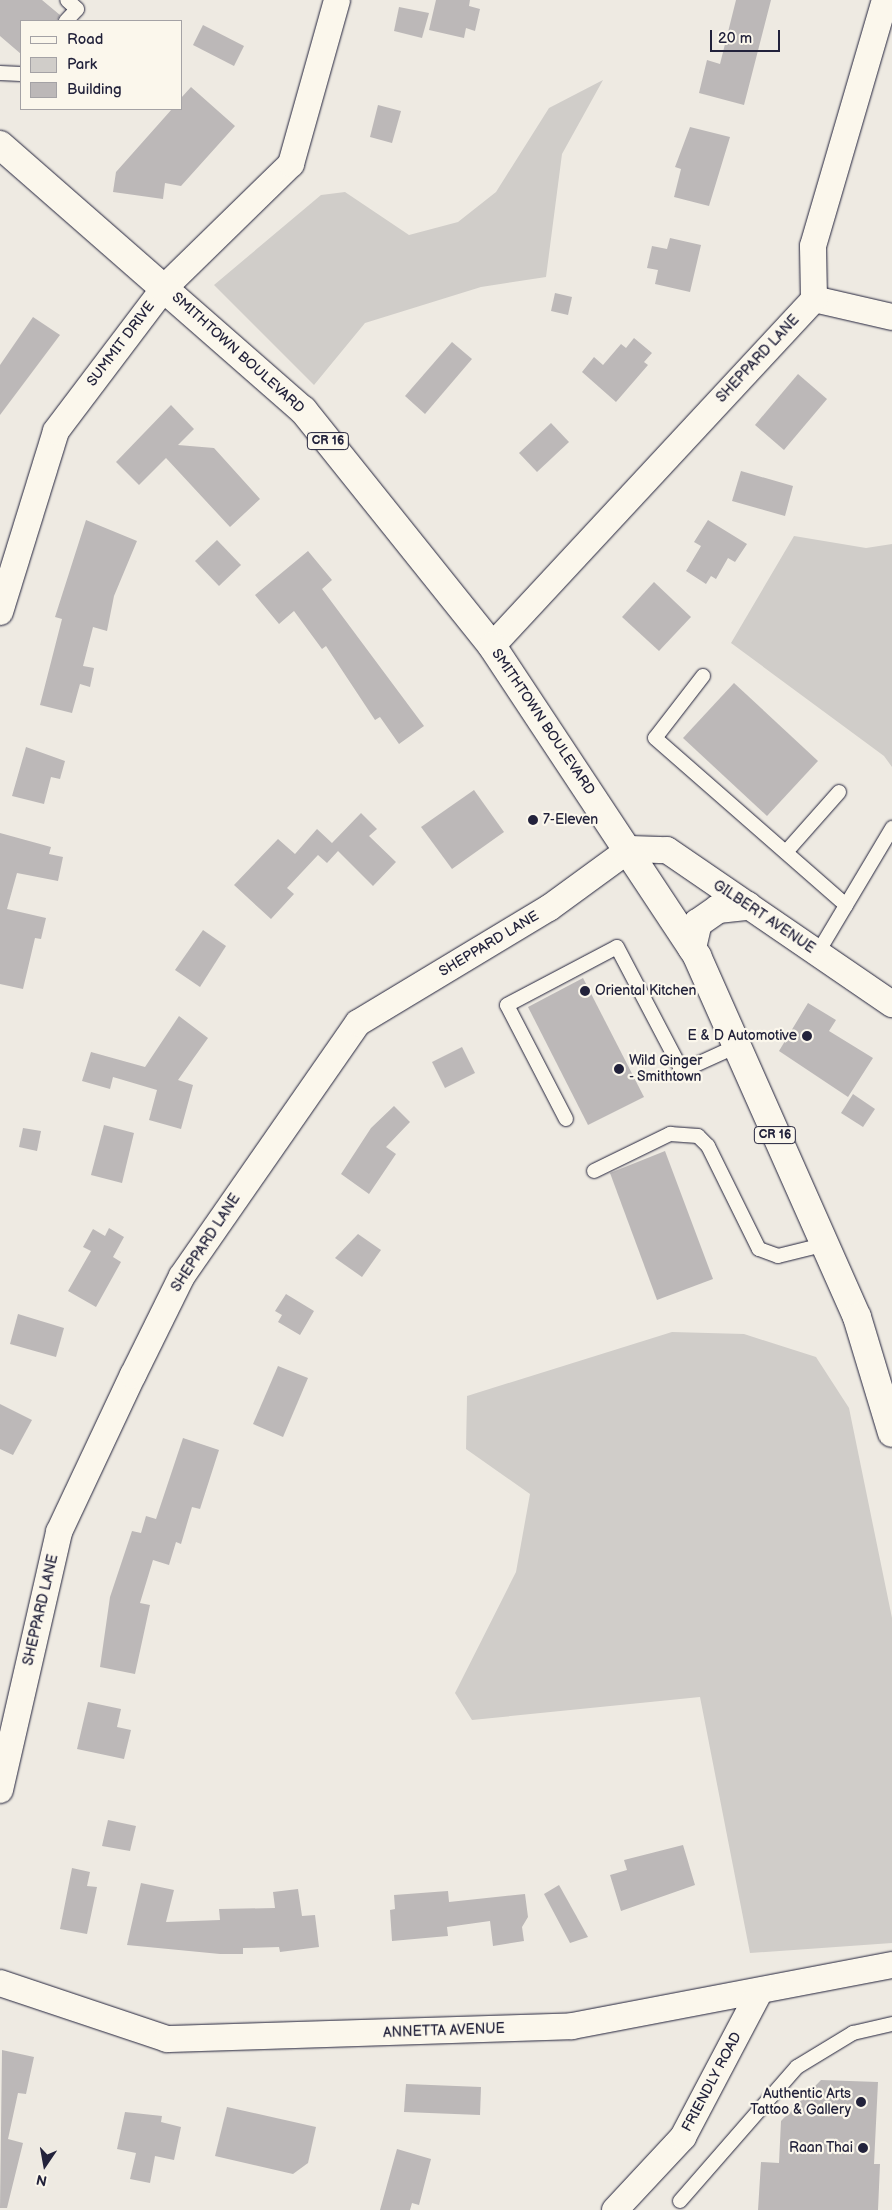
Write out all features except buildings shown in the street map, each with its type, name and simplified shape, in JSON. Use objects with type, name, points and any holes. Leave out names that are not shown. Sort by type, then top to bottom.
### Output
[{"type":"main road","name":"SMITHTOWN BOULEVARD","points":[[0,145],[165,287],[303,410],[492,646],[630,849],[692,948],[739,1046],[858,1317],[892,1433]]},
{"type":"main road","points":[[692,948],[698,923],[718,909],[748,906]]},
{"type":"street","name":"SUMMIT DRIVE","points":[[0,612],[56,431],[165,287],[291,164],[337,0]]},
{"type":"street","points":[[885,0],[813,246],[814,299],[892,317]]},
{"type":"street","name":"SHEPPARD LANE","points":[[492,646],[814,299]]},
{"type":"street","name":"SHEPPARD LANE","points":[[0,1790],[59,1532],[182,1276],[358,1024],[549,908],[630,849]]},
{"type":"street","name":"GILBERT AVENUE","points":[[630,849],[667,850],[892,1004]]},
{"type":"street","name":"ANNETTA AVENUE","points":[[0,1983],[167,2038],[572,2026],[892,1966]]},
{"type":"street","name":"FRIENDLY ROAD","points":[[615,2210],[683,2136],[760,1991]]},
{"type":"lane","points":[[67,0],[77,8],[67,20]]},
{"type":"lane","points":[[0,73],[20,74]]},
{"type":"lane","points":[[703,676],[655,738],[846,905]]},
{"type":"lane","points":[[786,852],[838,792]]},
{"type":"lane","points":[[817,954],[892,828]]},
{"type":"lane","points":[[566,1119],[507,1005],[616,947],[682,1072],[739,1046]]},
{"type":"lane","points":[[594,1171],[670,1134],[698,1136],[708,1146],[759,1249],[778,1256],[827,1244]]},
{"type":"lane","points":[[680,2201],[797,2067],[853,2033],[892,2024]]},
{"type":"green space","points":[[603,80],[562,154],[546,277],[481,287],[365,323],[314,385],[214,285],[321,195],[345,192],[409,235],[458,222],[496,192],[549,108]]},
{"type":"green space","points":[[794,536],[866,548],[892,544],[892,767],[884,756],[731,643]]},
{"type":"green space","points":[[672,1332],[744,1334],[816,1357],[849,1408],[892,1618],[892,1943],[750,1953],[700,1697],[472,1720],[455,1693],[516,1572],[530,1494],[466,1449],[467,1396]]},
{"type":"place","name":"7-Eleven","points":[[533,820]]},
{"type":"place","name":"Oriental Kitchen","points":[[585,991]]},
{"type":"place","name":"E & D Automotive","points":[[807,1036]]},
{"type":"place","name":"Wild Ginger - Smithtown","points":[[619,1069]]},
{"type":"place","name":"Authentic Arts Tattoo & Gallery","points":[[861,2102]]},
{"type":"place","name":"Raan Thai","points":[[863,2148]]}]
